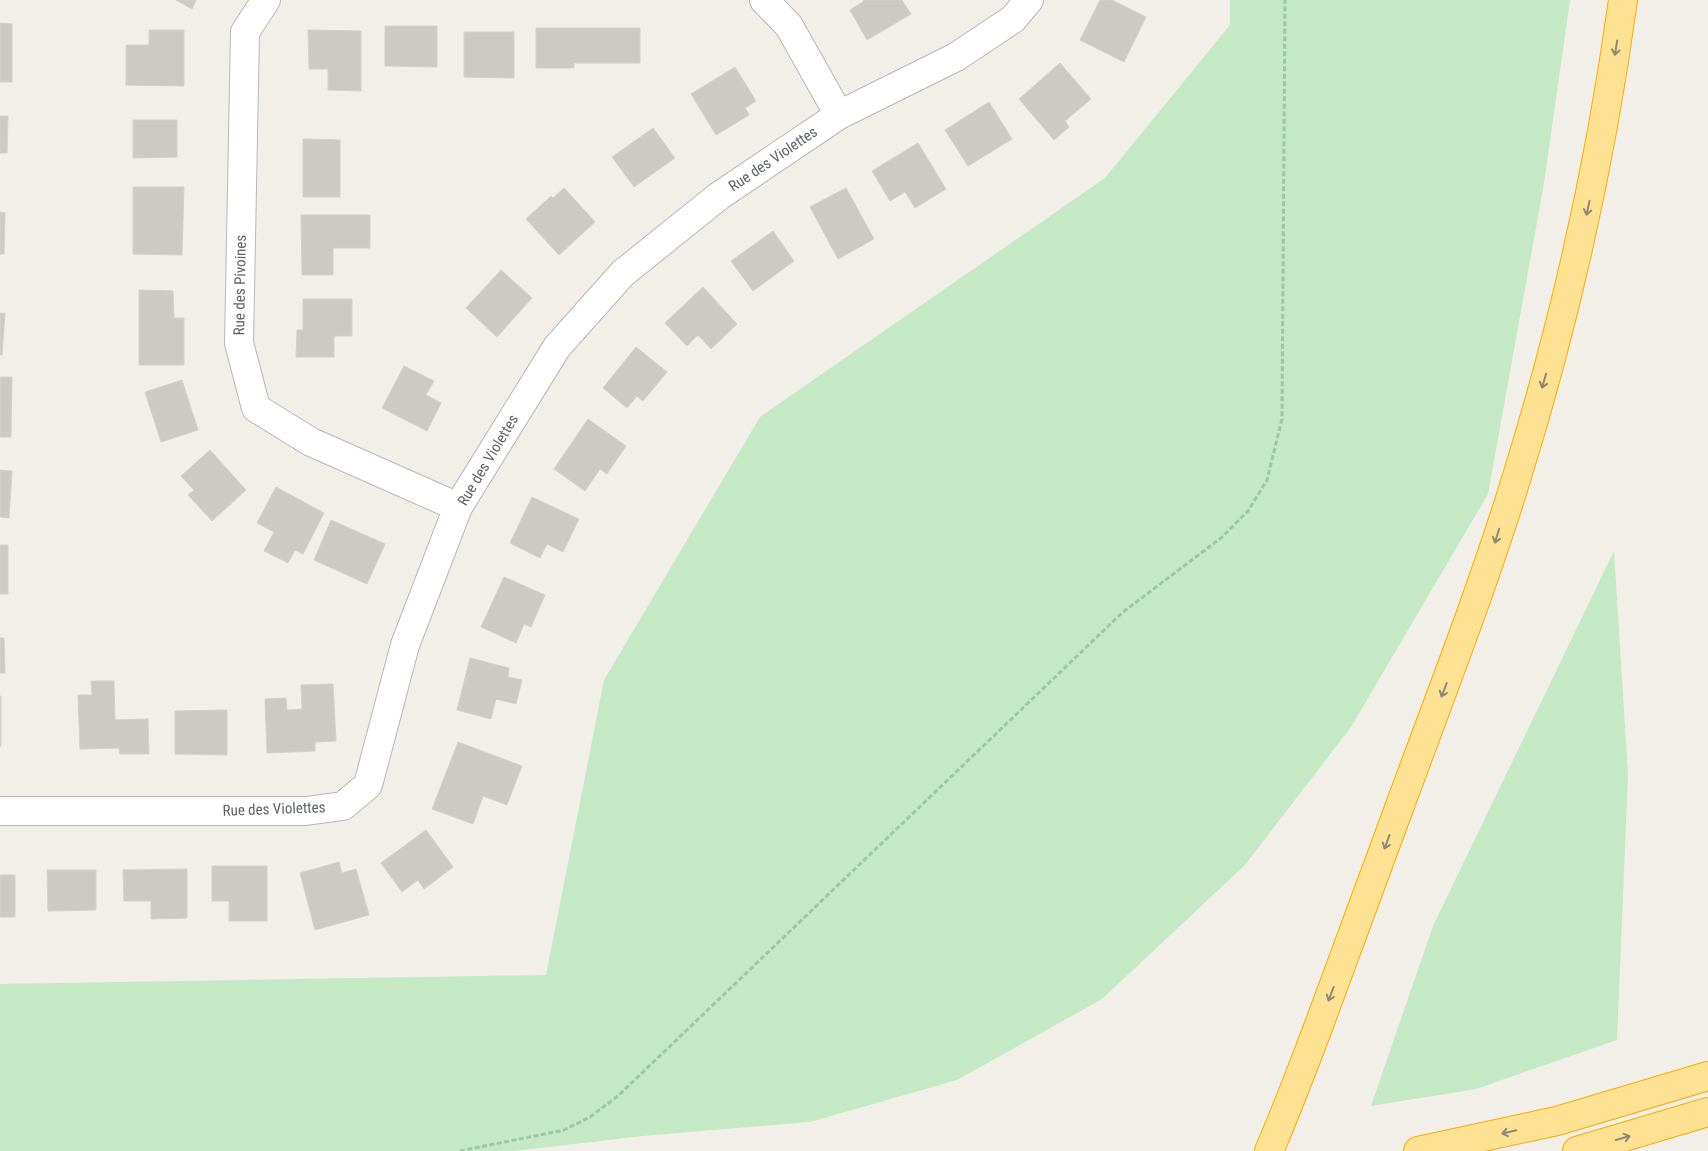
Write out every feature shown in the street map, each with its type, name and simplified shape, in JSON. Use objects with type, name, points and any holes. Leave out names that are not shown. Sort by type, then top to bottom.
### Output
[{"type":"highway","points":[[1269,1151],[1282,1122],[1348,948],[1456,656],[1482,584],[1518,473],[1555,342],[1585,221],[1598,160],[1623,0]]},
{"type":"highway","points":[[1418,1151],[1556,1121],[1708,1076]]},
{"type":"highway","points":[[1576,1151],[1708,1112]]},
{"type":"street","name":"Rue des Pivoines","points":[[266,0],[245,32],[238,344],[256,408],[311,442],[458,507]]},
{"type":"street","points":[[764,0],[789,26],[839,115]]},
{"type":"street","name":"Rue des Violettes","points":[[0,810],[306,811],[343,806],[368,785],[405,645],[458,507],[558,347],[623,273],[719,196],[839,115],[956,57],[1013,19],[1029,0]]},
{"type":"path","points":[[460,1151],[564,1130],[590,1117],[619,1095],[1123,612],[1221,538],[1248,511],[1267,480],[1282,419],[1285,0]]},
{"type":"green space","points":[[1230,0],[1570,0],[1544,183],[1488,494],[1351,727],[1245,865],[1102,999],[957,1080],[810,1122],[643,1136],[514,1151],[0,1151],[0,984],[546,975],[604,680],[760,417],[1105,178],[1230,25]]},
{"type":"green space","points":[[1614,551],[1628,775],[1617,1040],[1476,1089],[1371,1106],[1433,926]]},
{"type":"building","points":[[176,0],[196,0],[192,9]]},
{"type":"building","points":[[863,0],[902,0],[911,14],[867,40],[850,10]]},
{"type":"building","points":[[1100,0],[1112,0],[1146,17],[1124,62],[1080,40]]},
{"type":"building","points":[[0,23],[12,24],[12,82],[0,82]]},
{"type":"building","points":[[385,26],[437,26],[437,67],[385,66]]},
{"type":"building","points":[[536,28],[640,28],[640,63],[574,63],[574,68],[536,68]]},
{"type":"building","points":[[149,30],[184,30],[184,86],[126,85],[126,45],[149,45]]},
{"type":"building","points":[[308,30],[361,31],[361,91],[328,90],[328,69],[309,69]]},
{"type":"building","points":[[464,32],[514,32],[514,78],[464,77]]},
{"type":"building","points":[[1060,63],[1091,99],[1065,121],[1069,127],[1054,140],[1019,99]]},
{"type":"building","points":[[735,67],[756,101],[745,108],[749,115],[716,135],[691,94]]},
{"type":"building","points":[[989,102],[1012,139],[968,166],[945,130]]},
{"type":"building","points":[[0,116],[8,116],[7,153],[0,153]]},
{"type":"building","points":[[133,120],[177,120],[177,157],[133,158]]},
{"type":"building","points":[[653,128],[675,158],[634,187],[612,157]]},
{"type":"building","points":[[303,139],[340,140],[340,197],[303,197]]},
{"type":"building","points":[[918,143],[946,189],[915,208],[905,192],[890,201],[872,171]]},
{"type":"building","points":[[133,187],[184,187],[182,255],[133,254]]},
{"type":"building","points":[[564,188],[595,222],[559,255],[526,219],[551,196],[553,198]]},
{"type":"building","points":[[846,188],[874,239],[838,259],[810,207]]},
{"type":"building","points":[[0,212],[5,213],[4,254],[0,254]]},
{"type":"building","points":[[301,215],[370,215],[370,248],[333,248],[333,275],[302,275]]},
{"type":"building","points":[[773,231],[794,261],[753,291],[731,261]]},
{"type":"building","points":[[501,270],[532,298],[497,337],[466,308]]},
{"type":"building","points":[[703,287],[737,324],[711,349],[698,335],[687,346],[665,323]]},
{"type":"building","points":[[139,290],[173,291],[174,318],[184,318],[184,365],[139,365]]},
{"type":"building","points":[[303,299],[352,299],[352,336],[334,336],[334,357],[296,357],[297,330],[303,330]]},
{"type":"building","points":[[0,313],[5,313],[2,355],[0,355]]},
{"type":"building","points":[[636,347],[667,372],[643,401],[637,396],[627,408],[603,388]]},
{"type":"building","points":[[404,366],[434,381],[426,395],[441,403],[427,431],[382,408]]},
{"type":"building","points":[[0,377],[12,377],[11,437],[0,437]]},
{"type":"building","points":[[182,380],[198,430],[161,442],[145,392]]},
{"type":"building","points":[[588,419],[626,446],[607,474],[600,469],[585,491],[554,469]]},
{"type":"building","points":[[210,450],[246,490],[212,521],[188,495],[194,490],[181,476]]},
{"type":"building","points":[[0,470],[12,471],[9,518],[0,517]]},
{"type":"building","points":[[276,487],[324,513],[303,554],[295,550],[288,563],[264,551],[274,532],[257,523]]},
{"type":"building","points":[[532,497],[579,519],[563,552],[547,544],[540,558],[510,543]]},
{"type":"building","points":[[331,520],[385,544],[367,584],[314,560]]},
{"type":"building","points":[[0,545],[8,545],[8,594],[0,594]]},
{"type":"building","points":[[504,577],[545,595],[531,627],[524,624],[516,643],[481,627]]},
{"type":"building","points":[[0,638],[4,638],[5,673],[0,673]]},
{"type":"building","points":[[470,658],[509,668],[508,677],[522,680],[516,704],[496,699],[491,719],[457,710]]},
{"type":"building","points":[[91,681],[114,681],[115,720],[148,719],[149,754],[120,754],[119,748],[80,749],[78,695],[92,695]]},
{"type":"building","points":[[333,684],[336,741],[315,742],[315,751],[267,753],[265,699],[286,698],[287,710],[302,709],[301,685]]},
{"type":"building","points":[[1,696],[1,746],[0,746]]},
{"type":"building","points":[[227,710],[227,755],[175,754],[175,711]]},
{"type":"building","points":[[458,742],[522,766],[507,805],[483,796],[473,824],[432,809]]},
{"type":"building","points":[[426,830],[453,867],[424,889],[418,880],[402,892],[381,863]]},
{"type":"building","points":[[339,862],[342,873],[356,869],[369,915],[315,930],[300,873]]},
{"type":"building","points":[[212,866],[267,866],[267,921],[229,921],[229,901],[212,901]]},
{"type":"building","points":[[187,869],[187,918],[151,919],[151,901],[124,901],[123,870]]},
{"type":"building","points":[[47,870],[96,870],[96,910],[48,911]]},
{"type":"building","points":[[0,875],[15,875],[15,917],[0,917]]}]
